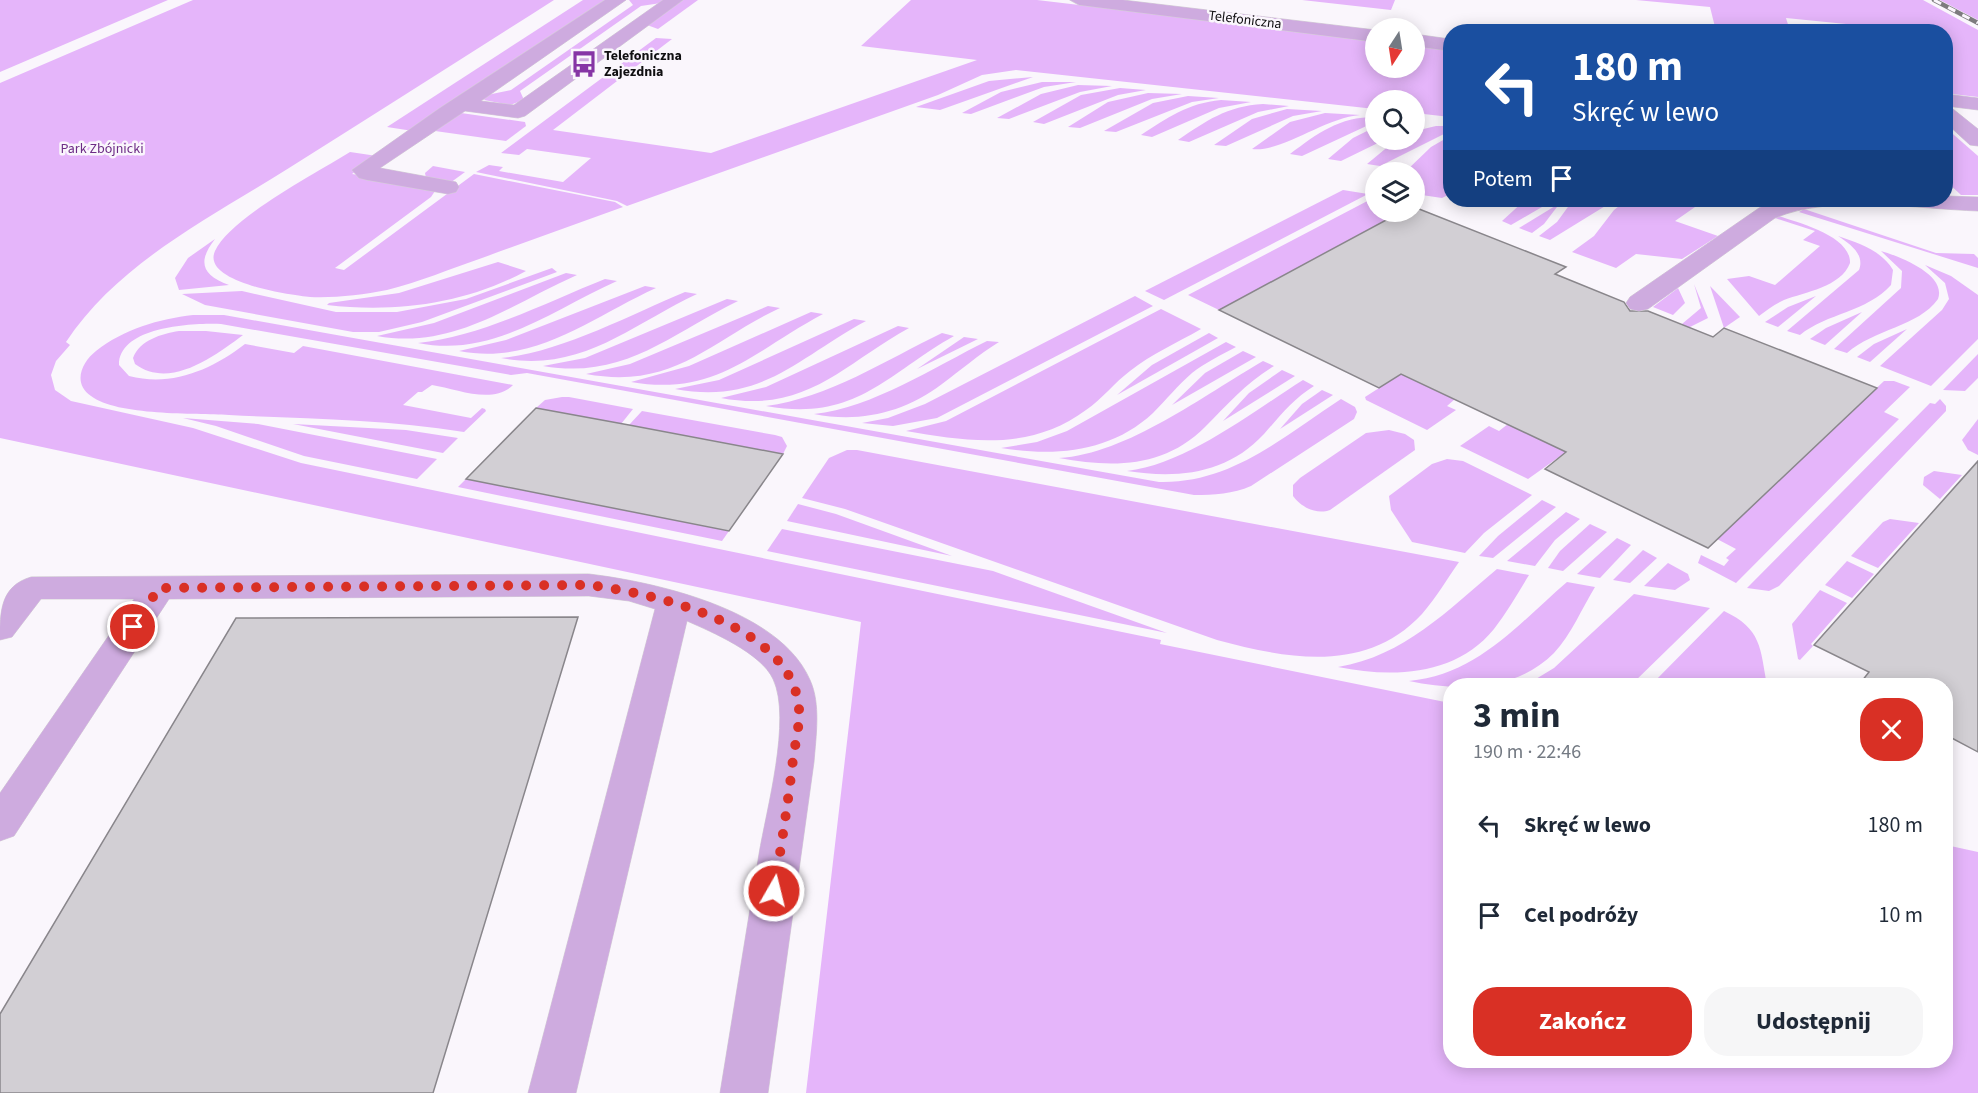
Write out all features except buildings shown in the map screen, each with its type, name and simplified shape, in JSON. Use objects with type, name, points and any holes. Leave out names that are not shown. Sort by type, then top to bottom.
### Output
[{"type":"street","points":[[448,187],[367,173],[363,170],[437,118],[462,105],[618,0]]},
{"type":"street","points":[[462,105],[518,112],[674,0]]},
{"type":"street","name":"Telefoniczna","points":[[1078,0],[1365,35]]},
{"type":"street","points":[[1425,42],[1443,44]]},
{"type":"street","points":[[1953,101],[1978,104]]},
{"type":"street","points":[[1953,119],[1978,140]]},
{"type":"street","points":[[1953,204],[1978,204]]},
{"type":"street","points":[[1639,303],[1778,207]]},
{"type":"street","points":[[0,628],[32,588],[589,585],[633,591],[674,603],[727,624],[769,651],[792,678],[799,710],[788,801],[744,1093]]},
{"type":"street","points":[[0,825],[159,588]]},
{"type":"street","points":[[552,1093],[674,603]]},
{"type":"green space","points":[[0,0],[168,0],[0,72]]},
{"type":"green space","name":"Park Zbójnicki","points":[[193,0],[554,0],[198,224],[139,265],[87,314],[66,342],[70,345],[56,361],[51,375],[55,390],[71,401],[193,428],[301,463],[1161,640],[1160,644],[1443,702],[1443,1068],[1953,1068],[1953,847],[1978,852],[1978,1093],[806,1093],[861,622],[0,438],[0,83]]},
{"type":"green space","points":[[583,0],[609,0],[413,131],[387,127]]},
{"type":"green space","points":[[629,0],[663,0],[661,3],[641,6],[520,91],[524,100],[510,105],[484,100],[487,95],[511,90],[633,5]]},
{"type":"green space","points":[[683,0],[698,0],[658,29],[647,25]]},
{"type":"green space","points":[[911,0],[1037,0],[1365,39],[1365,78],[1425,78],[1425,46],[1443,48],[1443,116],[1425,114],[1425,90],[1365,90],[1365,108],[1016,70],[982,75],[938,95],[627,206],[617,201],[476,172],[489,165],[503,167],[499,171],[563,182],[591,158],[527,149],[519,155],[501,153],[656,38],[672,39],[553,130],[711,153],[977,60],[861,46]]},
{"type":"green space","points":[[1302,0],[1395,0],[1391,10]]},
{"type":"green space","points":[[1636,0],[1923,0],[1978,30],[1978,97],[1953,94],[1953,24],[1846,24],[1786,18],[1788,24],[1714,24],[1710,7]]},
{"type":"green space","points":[[1940,0],[1978,0],[1978,20]]},
{"type":"green space","points":[[1033,77],[940,110],[916,107],[989,81]]},
{"type":"green space","points":[[1042,82],[1076,82],[1044,87],[971,114],[962,113],[1001,92]]},
{"type":"green space","points":[[1078,85],[1112,86],[1080,92],[1009,119],[997,118],[1041,94]]},
{"type":"green space","points":[[1120,88],[1146,90],[1118,95],[1044,124],[1033,122],[1081,95]]},
{"type":"green space","points":[[1148,93],[1182,94],[1152,99],[1080,128],[1068,127],[1108,102]]},
{"type":"green space","points":[[1188,96],[1219,98],[1192,102],[1116,132],[1104,131],[1153,103]]},
{"type":"green space","points":[[1221,100],[1251,102],[1219,108],[1152,137],[1141,135],[1188,108]]},
{"type":"green space","points":[[1263,104],[1289,106],[1258,112],[1189,142],[1178,140],[1228,111]]},
{"type":"green space","points":[[1287,109],[1322,111],[1293,116],[1226,146],[1214,145],[1252,119]]},
{"type":"green space","points":[[461,113],[525,122],[526,126],[506,141],[435,131]]},
{"type":"green space","points":[[1325,113],[1360,115],[1332,122],[1276,146],[1252,149],[1290,122]]},
{"type":"green space","points":[[1365,118],[1365,127],[1302,156],[1290,154],[1320,133],[1340,123]]},
{"type":"green space","points":[[1443,126],[1443,134],[1425,144],[1425,129]]},
{"type":"green space","points":[[1365,132],[1365,149],[1341,161],[1328,159],[1353,138]]},
{"type":"green space","points":[[1953,134],[1978,156],[1978,195],[1961,195],[1953,188]]},
{"type":"green space","points":[[1443,140],[1443,198],[1425,195],[1425,162],[1415,162],[1431,147]]},
{"type":"green space","points":[[1384,150],[1412,150],[1388,162],[1369,162]]},
{"type":"green space","points":[[350,152],[377,156],[352,174],[430,186],[435,191],[431,197],[335,268],[344,270],[474,174],[615,202],[623,207],[387,290],[348,296],[299,296],[249,285],[221,271],[214,262],[215,251],[238,224],[276,197]]},
{"type":"green space","points":[[433,166],[465,172],[450,183],[426,178],[425,173]]},
{"type":"green space","points":[[1343,190],[1365,194],[1365,196],[1164,300],[1145,291]]},
{"type":"green space","points":[[1365,202],[1365,222],[1382,222],[1219,310],[1188,295]]},
{"type":"green space","points":[[1517,207],[1542,207],[1511,225],[1502,221]]},
{"type":"green space","points":[[1557,207],[1544,224],[1532,233],[1519,228]]},
{"type":"green space","points":[[1568,207],[1604,207],[1550,240],[1539,236],[1557,222]]},
{"type":"green space","points":[[1618,207],[1695,207],[1675,221],[1718,236],[1682,259],[1636,254],[1616,268],[1572,252],[1594,236]]},
{"type":"green space","points":[[1804,209],[1936,253],[1974,254],[1978,258],[1978,268],[1799,212]]},
{"type":"green space","points":[[1779,216],[1811,227],[1833,238],[1842,245],[1848,254],[1850,263],[1839,278],[1831,283],[1784,300],[1759,316],[1727,279],[1749,276],[1775,285],[1820,246],[1803,240],[1815,231],[1775,218]]},
{"type":"green space","points":[[1838,236],[1862,245],[1883,258],[1893,270],[1891,285],[1870,301],[1822,322],[1800,335],[1787,331],[1859,270],[1858,254],[1852,246]]},
{"type":"green space","points":[[215,239],[206,254],[205,267],[213,277],[229,285],[179,290],[175,278],[188,258]]},
{"type":"green space","points":[[1881,251],[1909,262],[1928,274],[1939,290],[1938,299],[1919,316],[1870,338],[1847,353],[1834,349],[1901,288],[1902,271]]},
{"type":"green space","points":[[498,262],[526,271],[479,291],[429,303],[378,308],[327,305],[399,293]]},
{"type":"green space","points":[[1925,265],[1951,276],[1978,295],[1978,339],[1931,386],[1880,366],[1942,310],[1949,299],[1945,283]]},
{"type":"green space","points":[[552,268],[557,272],[422,322],[379,332],[353,332],[205,305],[182,294],[242,291],[336,312],[397,312],[466,299]]},
{"type":"green space","points":[[566,273],[577,275],[481,322],[457,330],[405,339],[377,336],[434,323]]},
{"type":"green space","points":[[605,279],[617,281],[521,329],[497,338],[472,344],[445,346],[418,343],[465,334],[489,326]]},
{"type":"green space","points":[[1694,284],[1708,318],[1682,331],[1676,329],[1701,308]]},
{"type":"green space","points":[[645,286],[656,288],[586,325],[538,345],[513,352],[487,354],[459,351],[506,340]]},
{"type":"green space","points":[[1710,286],[1740,317],[1724,328]]},
{"type":"green space","points":[[1678,288],[1685,303],[1673,315],[1653,307]]},
{"type":"green space","points":[[685,292],[697,294],[604,344],[581,353],[556,359],[530,361],[501,358],[523,355],[570,341]]},
{"type":"green space","points":[[1135,296],[1153,306],[937,418],[893,426],[862,423],[888,418],[925,404]]},
{"type":"green space","points":[[1816,296],[1778,327],[1765,322],[1788,307]]},
{"type":"green space","points":[[727,299],[738,301],[668,340],[623,360],[572,369],[543,366],[585,358]]},
{"type":"green space","points":[[768,306],[780,308],[711,348],[668,369],[644,375],[617,377],[586,374],[630,364]]},
{"type":"green space","points":[[1161,309],[1201,329],[1138,365],[1092,406],[1065,423],[1021,438],[999,440],[953,438],[906,431],[946,421]]},
{"type":"green space","points":[[811,312],[823,314],[755,355],[711,377],[687,383],[661,385],[631,382],[689,366]]},
{"type":"green space","points":[[1862,312],[1825,345],[1810,339],[1826,328]]},
{"type":"green space","points":[[193,315],[224,315],[1159,482],[1185,481],[1233,467],[1277,442],[1341,399],[1355,407],[1357,412],[1354,419],[1251,486],[1223,494],[1194,495],[527,373],[511,375],[221,324],[177,326],[144,335],[131,342],[122,352],[119,365],[129,376],[145,379],[176,378],[219,362],[245,344],[294,353],[303,346],[513,385],[505,391],[485,395],[432,385],[418,392],[403,405],[471,418],[482,408],[485,409],[486,411],[464,432],[377,422],[137,410],[103,402],[85,391],[81,379],[83,367],[96,351],[107,343],[142,326]]},
{"type":"green space","points":[[854,319],[866,321],[777,375],[755,384],[732,390],[705,392],[675,389],[719,380]]},
{"type":"green space","points":[[898,326],[909,328],[822,383],[800,393],[777,399],[751,401],[721,398],[766,387]]},
{"type":"green space","points":[[1907,329],[1870,362],[1857,357],[1874,344]]},
{"type":"green space","points":[[179,331],[243,335],[206,360],[177,372],[149,371],[135,364],[133,358],[136,352],[146,342],[158,336]]},
{"type":"green space","points":[[942,333],[954,336],[888,380],[847,401],[824,407],[797,409],[766,406],[789,402],[834,387]]},
{"type":"green space","points":[[1209,333],[1218,338],[1117,395],[1152,365]]},
{"type":"green space","points":[[964,337],[978,339],[917,369]]},
{"type":"green space","points":[[987,341],[999,342],[927,394],[897,409],[848,417],[814,414],[858,404],[880,395]]},
{"type":"green space","points":[[1226,342],[1236,347],[1192,373],[1153,413],[1137,426],[1119,436],[1101,444],[1062,451],[1042,452],[1001,448],[1037,442],[1067,431]]},
{"type":"green space","points":[[1243,351],[1256,357],[1172,405],[1205,373]]},
{"type":"green space","points":[[1978,354],[1978,378],[1965,391],[1943,390]]},
{"type":"green space","points":[[1263,361],[1274,366],[1246,387],[1189,441],[1172,451],[1137,462],[1099,463],[1059,458],[1085,454],[1138,435]]},
{"type":"green space","points":[[1282,370],[1295,376],[1223,421],[1249,393]]},
{"type":"green space","points":[[1401,374],[1455,399],[1447,406],[1456,410],[1427,430],[1366,400],[1365,397]]},
{"type":"green space","points":[[1303,380],[1314,386],[1293,402],[1250,447],[1234,458],[1201,470],[1183,473],[1127,471],[1150,466],[1196,448]]},
{"type":"green space","points":[[1884,381],[1894,381],[1910,387],[1884,412],[1899,419],[1736,583],[1698,563],[1701,555],[1724,566],[1729,560],[1726,558],[1736,549],[1717,539]]},
{"type":"green space","points":[[1322,390],[1333,395],[1280,429],[1302,404]]},
{"type":"green space","points":[[562,397],[633,409],[621,424],[536,408],[545,400]]},
{"type":"green space","points":[[1940,399],[1946,406],[1946,411],[1779,586],[1769,591],[1747,588],[1930,403],[1935,404]]},
{"type":"green space","points":[[642,411],[775,435],[782,437],[787,446],[783,454],[629,425]]},
{"type":"green space","points":[[183,418],[258,424],[437,459],[417,479],[304,456],[216,426]]},
{"type":"green space","points":[[1978,419],[1978,455],[1968,450],[1962,440]]},
{"type":"green space","points":[[293,424],[406,430],[458,438],[443,453]]},
{"type":"green space","points":[[1508,424],[1566,452],[1528,479],[1460,446],[1489,426],[1499,431]]},
{"type":"green space","points":[[1389,430],[1405,434],[1414,440],[1415,450],[1330,510],[1309,509],[1293,496],[1293,485],[1300,478],[1366,433]]},
{"type":"green space","points":[[847,450],[857,450],[1459,562],[1422,614],[1400,633],[1376,646],[1351,654],[1325,657],[1271,652],[1217,640],[845,509],[802,498],[829,458]]},
{"type":"green space","points":[[1447,459],[1463,461],[1532,495],[1484,533],[1465,553],[1412,542],[1391,510],[1389,496],[1432,464]]},
{"type":"green space","points":[[1934,471],[1962,475],[1940,499],[1923,485],[1924,477]]},
{"type":"green space","points":[[466,479],[729,531],[722,541],[458,487]]},
{"type":"green space","points":[[1542,500],[1556,507],[1493,558],[1479,556],[1498,536]]},
{"type":"green space","points":[[798,504],[836,514],[952,556],[787,521]]},
{"type":"green space","points":[[1566,512],[1580,519],[1555,540],[1535,566],[1507,561]]},
{"type":"green space","points":[[1890,519],[1919,523],[1878,568],[1851,556],[1883,522]]},
{"type":"green space","points":[[1590,524],[1607,532],[1563,571],[1548,568],[1560,551]]},
{"type":"green space","points":[[782,529],[993,571],[1167,633],[767,551]]},
{"type":"green space","points":[[1617,538],[1631,545],[1600,578],[1577,574]]},
{"type":"green space","points":[[1643,550],[1657,558],[1630,583],[1613,580]]},
{"type":"green space","points":[[1847,561],[1874,574],[1852,598],[1825,585]]},
{"type":"green space","points":[[1668,563],[1688,574],[1690,580],[1675,590],[1644,586]]},
{"type":"green space","points":[[1497,569],[1529,575],[1494,629],[1479,645],[1442,665],[1422,670],[1380,672],[1338,667],[1384,653],[1404,642],[1443,615]]},
{"type":"green space","points":[[1567,582],[1595,587],[1566,638],[1554,653],[1539,666],[1522,675],[1514,678],[1443,678],[1443,686],[1409,681],[1433,677],[1455,669],[1476,658],[1513,630]]},
{"type":"green space","points":[[1820,590],[1847,603],[1800,660],[1792,624]]},
{"type":"green space","points":[[1634,594],[1710,608],[1638,678],[1538,678],[1554,668]]},
{"type":"green space","points":[[1724,611],[1746,625],[1757,641],[1766,678],[1658,678]]},
{"type":"railway","points":[[1934,0],[1978,23]]},
{"type":"place","name":"Telefoniczna Zajezdnia","points":[[584,64]]},
{"type":"route","points":[[133,627],[159,588],[589,585],[633,591],[674,603],[727,624],[769,651],[792,678],[799,710],[774,891]]}]
